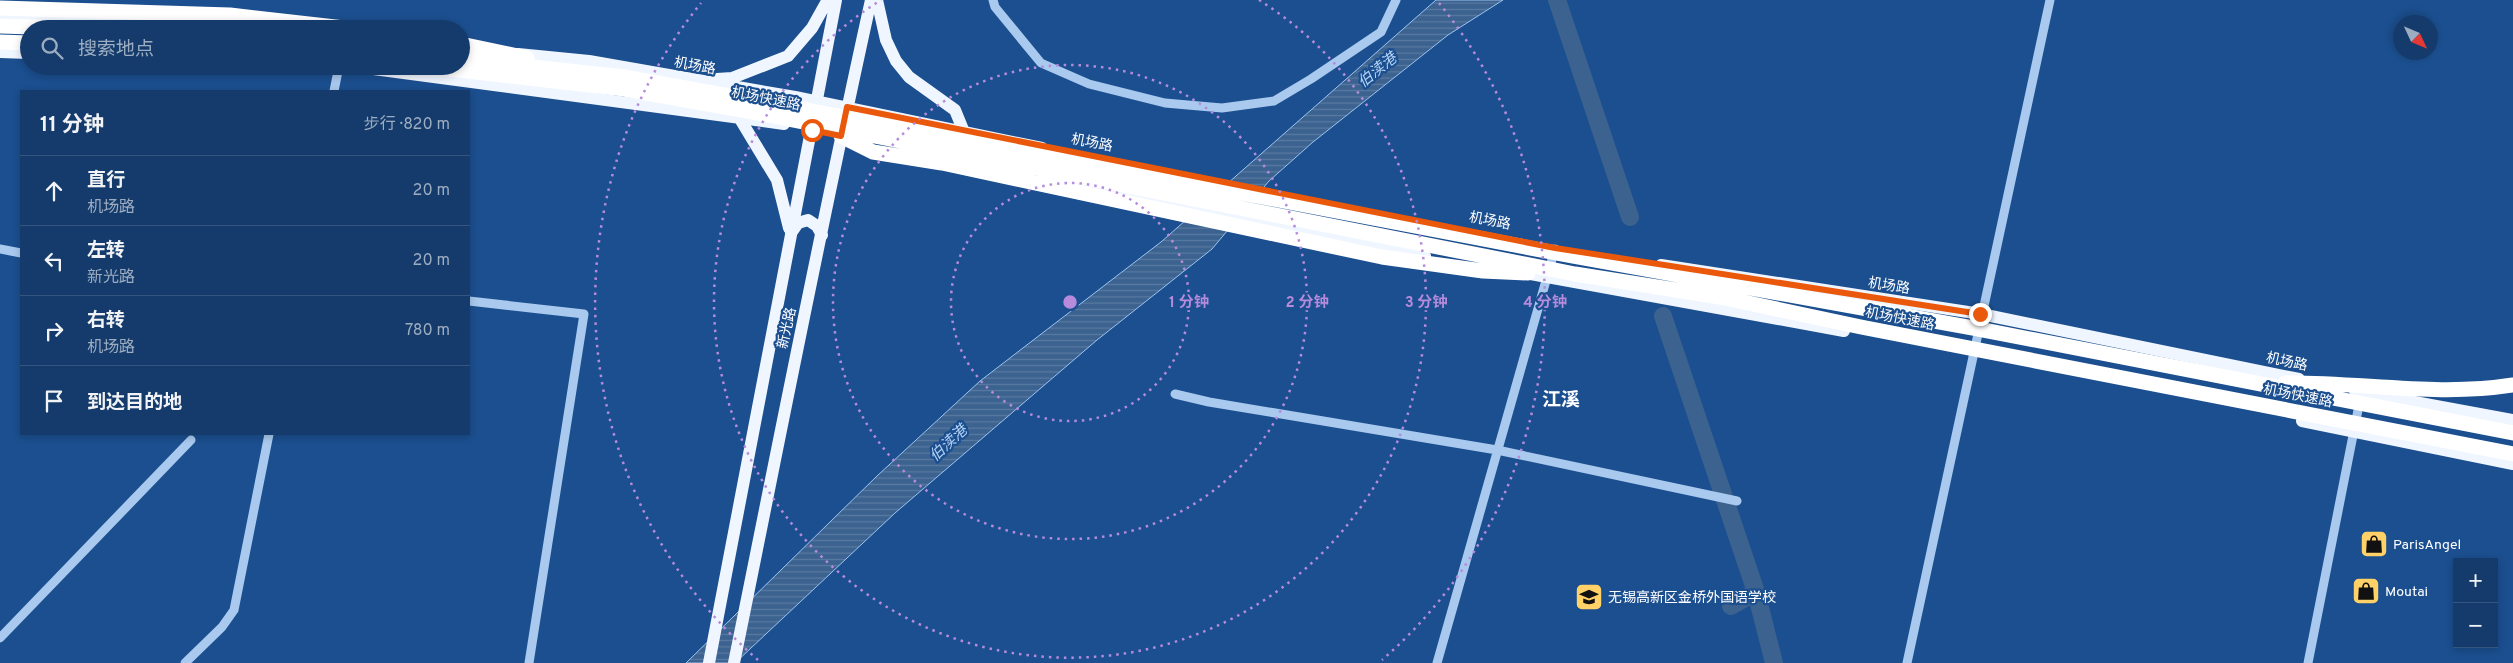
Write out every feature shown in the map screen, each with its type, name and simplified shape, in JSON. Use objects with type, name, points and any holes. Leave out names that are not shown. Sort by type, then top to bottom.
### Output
[{"type":"highway","points":[[0,8],[230,15],[274,20]]},
{"type":"highway","points":[[0,26],[20,27]]},
{"type":"highway","points":[[0,42],[20,42]]},
{"type":"highway","points":[[470,46],[624,77]]},
{"type":"highway","name":"机场快速路","points":[[470,60],[624,77],[1724,284],[1973,328],[2513,433]]},
{"type":"highway","name":"机场快速路","points":[[470,71],[624,89],[735,108],[1575,274],[1720,297],[1861,327],[2513,454]]},
{"type":"highway","points":[[841,136],[873,152],[942,163],[1382,257],[1484,271],[1575,274]]},
{"type":"highway","points":[[2250,383],[2315,382],[2433,391],[2513,385]]},
{"type":"main road","points":[[701,81],[732,78],[788,56],[812,28],[826,3],[834,0]]},
{"type":"main road","name":"新光路","points":[[709,663],[812,130],[834,0]]},
{"type":"main road","name":"新光路","points":[[734,663],[792,367],[822,235],[847,107],[871,0]]},
{"type":"main road","points":[[877,0],[884,35],[896,61],[909,77],[955,110],[964,132]]},
{"type":"main road","points":[[0,18],[45,20]]},
{"type":"main road","name":"机场路","points":[[470,50],[589,61],[817,101],[1188,177],[1280,193],[1555,248],[1980,314],[2362,392],[2513,420]]},
{"type":"main road","points":[[0,52],[20,53]]},
{"type":"main road","points":[[417,75],[812,130],[1473,266],[1547,276],[1972,354],[2513,464]]},
{"type":"main road","points":[[740,119],[777,180],[791,233]]},
{"type":"main road","points":[[791,233],[798,222],[808,220],[817,226],[822,235]]},
{"type":"street","points":[[993,0],[995,7],[1041,63],[1089,84],[1108,89],[1165,103],[1222,108],[1274,101],[1311,79],[1381,32],[1396,0]]},
{"type":"street","points":[[1907,663],[1980,314],[2050,0]]},
{"type":"street","points":[[334,90],[337,75]]},
{"type":"street","points":[[0,248],[20,253]]},
{"type":"street","points":[[1437,663],[1555,248]]},
{"type":"street","points":[[470,301],[584,314],[529,663]]},
{"type":"street","points":[[2308,663],[2362,392]]},
{"type":"street","points":[[1175,394],[1209,402],[1498,450],[1737,501]]},
{"type":"street","points":[[185,663],[222,627],[234,610],[269,435]]},
{"type":"street","points":[[0,638],[191,440]]},
{"type":"water","name":"伯渎港","points":[[1436,0],[1503,0],[1448,35],[1313,142],[1269,181],[1212,249],[1097,340],[895,513],[735,663],[686,663],[877,476],[980,381],[1161,242]]},
{"type":"waterway","points":[[1557,0],[1630,217]]},
{"type":"waterway","points":[[1663,316],[1756,592],[1774,663]]},
{"type":"waterway","points":[[1731,606],[1756,592]]},
{"type":"place","name":"ParisAngel","points":[[2374,544]]},
{"type":"place","name":"Moutai","points":[[2366,591]]},
{"type":"place","name":"无锡高新区金桥外国语学校","points":[[1589,597]]},
{"type":"district","name":"江溪","points":[[1561,399]]},
{"type":"route","points":[[812,130],[841,136],[847,107],[1188,177],[1280,193],[1555,248],[1980,314]]}]
